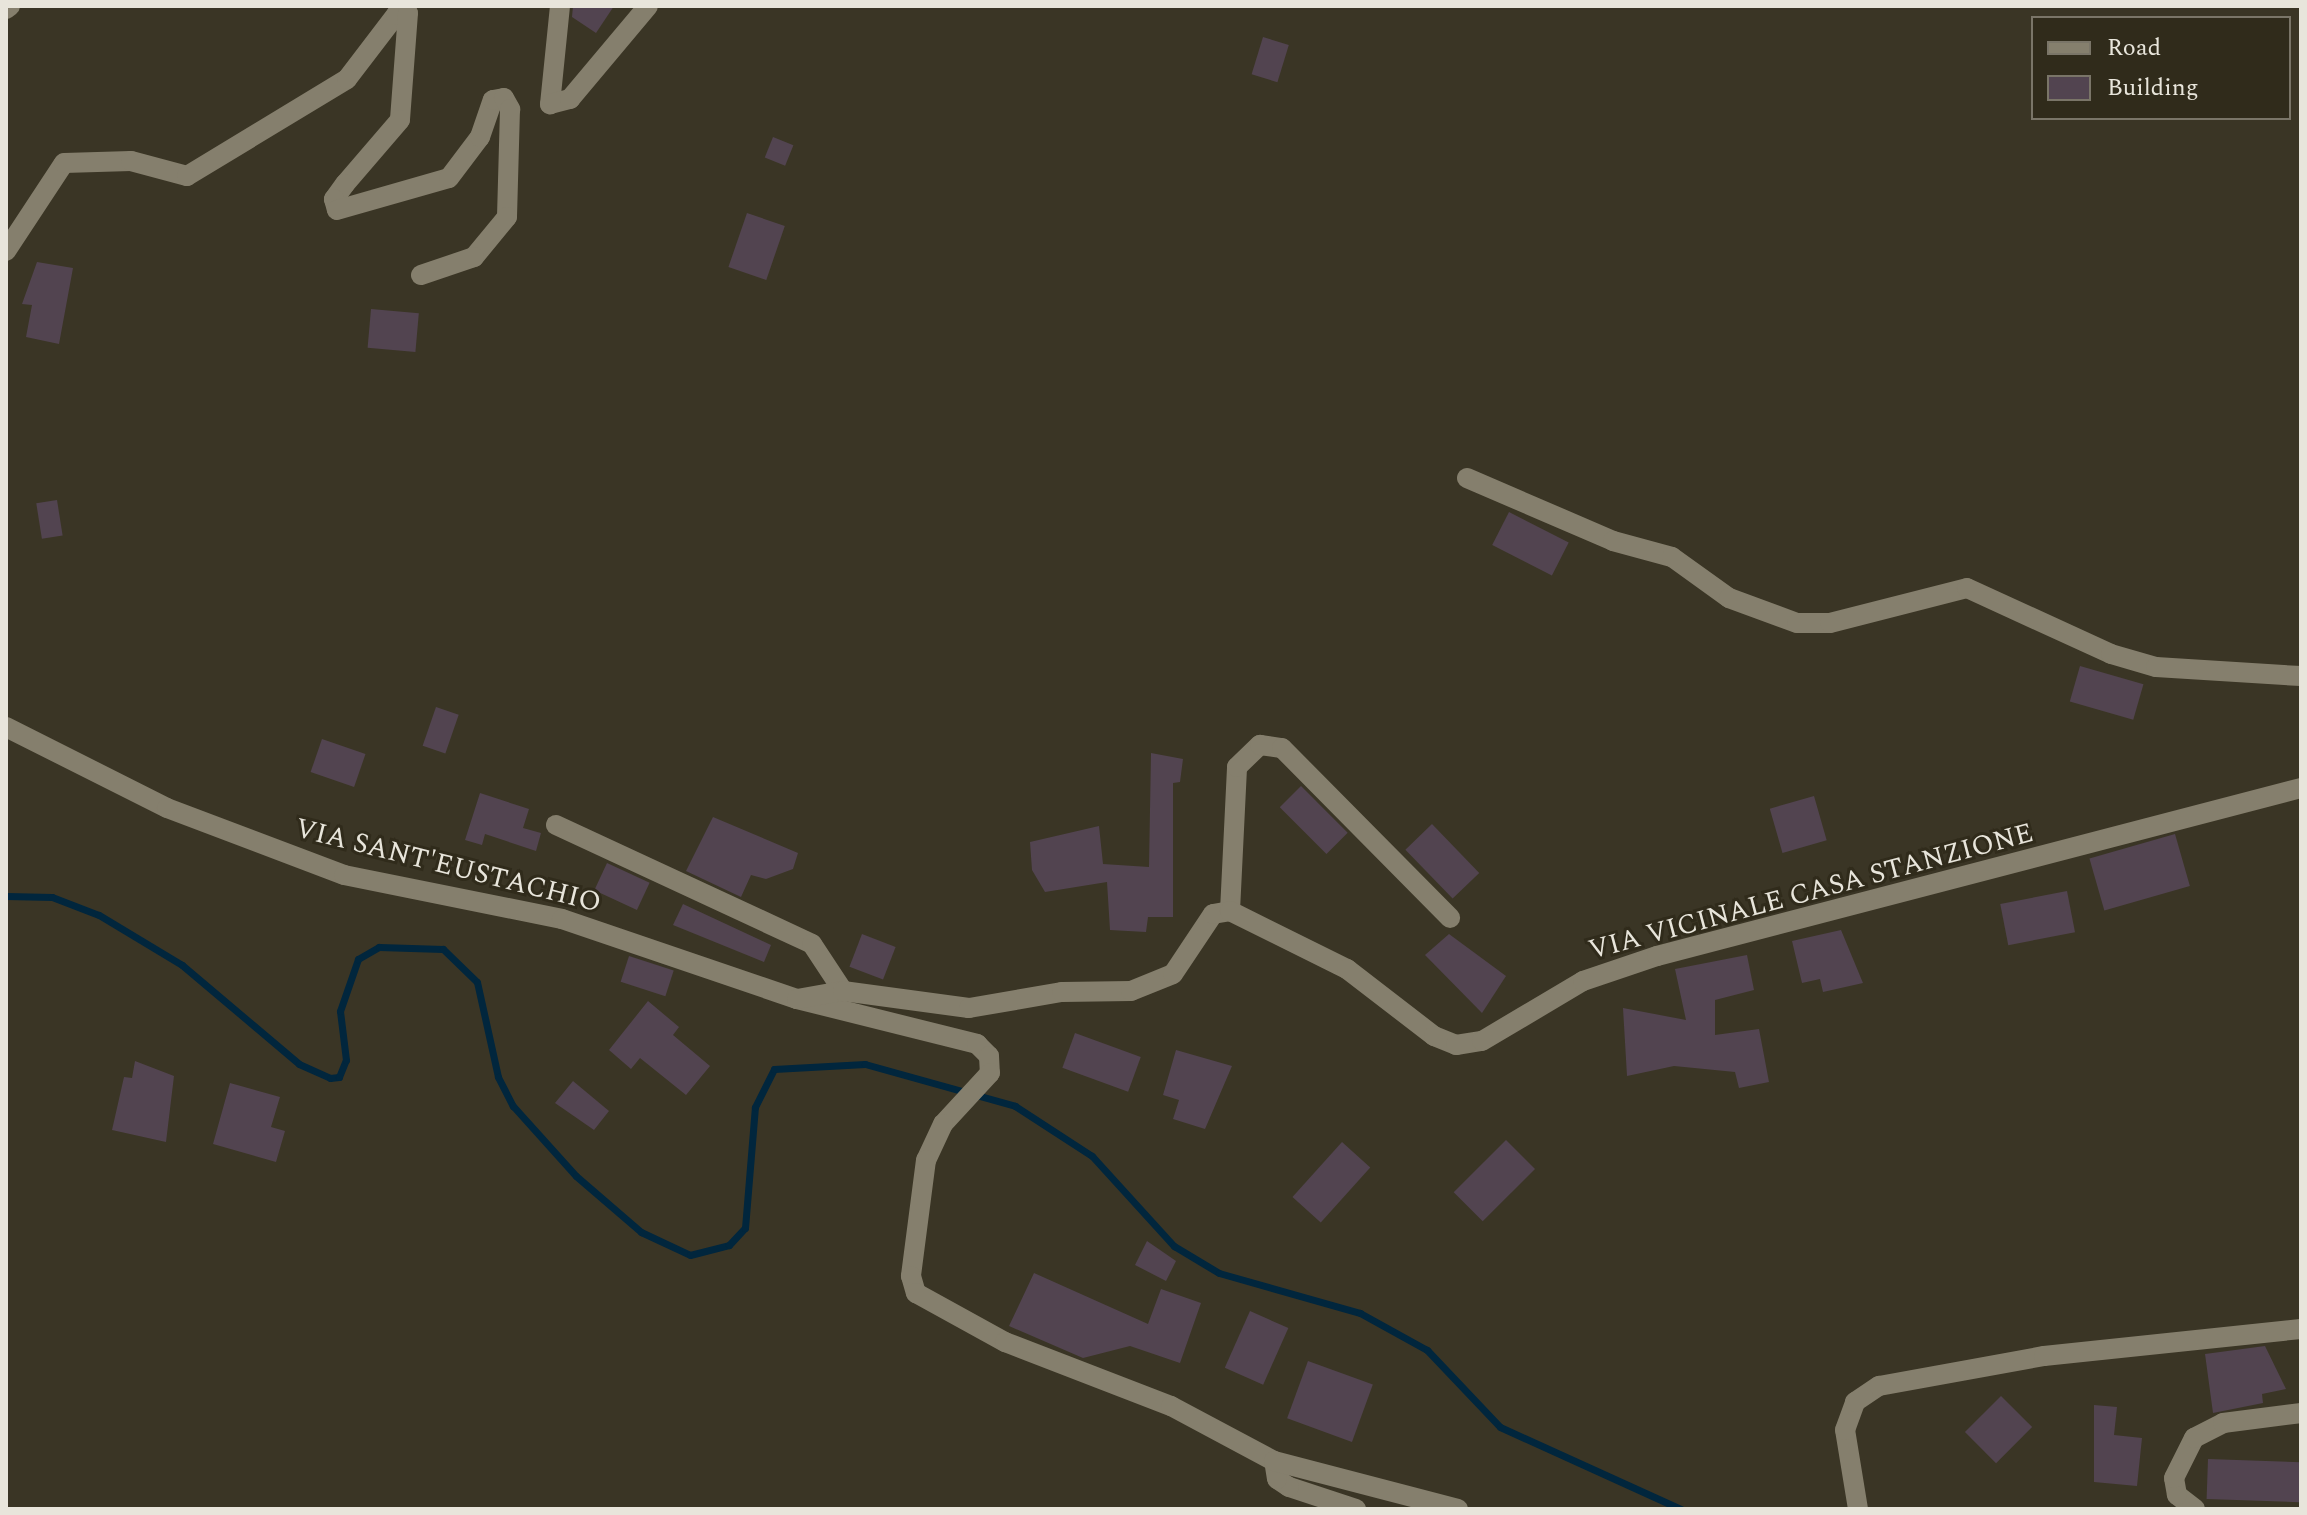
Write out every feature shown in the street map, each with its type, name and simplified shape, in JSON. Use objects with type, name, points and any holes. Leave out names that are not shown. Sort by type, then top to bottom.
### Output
[{"type":"street","points":[[560,6],[550,104],[570,99],[648,6]]},
{"type":"street","points":[[6,251],[64,163],[131,161],[187,176],[347,79],[396,15],[408,13],[400,120],[334,199],[337,210],[449,178],[467,159],[493,100],[504,98],[510,109],[507,217],[474,257],[421,275]]},
{"type":"street","points":[[1467,478],[1613,541],[1672,557],[1729,598],[1797,623],[1830,623],[1967,588],[2111,654],[2156,667],[2301,676]]},
{"type":"street","name":"VIA SANT'EUSTACHIO","points":[[6,727],[269,850],[380,884],[562,919],[797,999],[954,1035],[989,1056],[990,1073],[943,1124],[920,1198],[911,1276],[916,1293],[1005,1342],[1171,1406],[1274,1461]]},
{"type":"street","points":[[797,999],[843,991],[969,1008],[1062,992],[1131,991],[1173,974],[1213,914],[1230,911],[1237,767],[1260,745],[1282,748],[1450,918]]},
{"type":"street","name":"VIA VICINALE CASA STANZIONE","points":[[1230,911],[1347,969],[1434,1036],[1456,1045],[1482,1041],[1583,981],[1657,956],[2301,788]]},
{"type":"street","points":[[556,825],[812,944],[843,991]]},
{"type":"street","points":[[1858,1509],[1845,1430],[1855,1402],[1879,1386],[2044,1356],[2301,1329]]},
{"type":"street","points":[[2195,1509],[2177,1495],[2174,1478],[2194,1438],[2223,1423],[2301,1413]]},
{"type":"street","points":[[1356,1509],[1289,1487],[1277,1479],[1274,1461],[1458,1509]]},
{"type":"building","points":[[573,6],[614,6],[596,33],[572,17]]},
{"type":"building","points":[[1263,37],[1289,45],[1277,82],[1252,74]]},
{"type":"building","points":[[773,137],[793,145],[785,166],[765,157]]},
{"type":"building","points":[[747,213],[785,226],[766,280],[728,267]]},
{"type":"building","points":[[37,262],[73,268],[59,344],[26,337],[32,305],[22,304]]},
{"type":"building","points":[[371,309],[419,313],[415,352],[368,348]]},
{"type":"building","points":[[57,500],[63,536],[42,539],[36,503]]},
{"type":"building","points":[[1509,512],[1569,542],[1552,575],[1492,545]]},
{"type":"building","points":[[2080,666],[2143,684],[2133,720],[2070,702]]},
{"type":"building","points":[[436,707],[459,715],[445,754],[423,746]]},
{"type":"building","points":[[322,739],[365,754],[354,787],[311,772]]},
{"type":"building","points":[[1151,753],[1183,759],[1180,782],[1173,783],[1173,917],[1148,917],[1146,932],[1110,930],[1107,882],[1045,892],[1032,870],[1030,842],[1099,826],[1103,864],[1149,867]]},
{"type":"building","points":[[1301,786],[1348,833],[1326,854],[1280,807]]},
{"type":"building","points":[[480,793],[529,809],[523,828],[541,833],[536,851],[485,834],[482,845],[465,840]]},
{"type":"building","points":[[1814,796],[1827,840],[1782,853],[1770,809]]},
{"type":"building","points":[[713,817],[798,853],[793,869],[766,879],[751,875],[741,897],[686,871]]},
{"type":"building","points":[[1432,824],[1479,873],[1453,899],[1405,850]]},
{"type":"building","points":[[2175,834],[2190,886],[2104,910],[2089,859]]},
{"type":"building","points":[[607,863],[650,883],[637,910],[594,890]]},
{"type":"building","points":[[2067,891],[2075,932],[2008,945],[2000,904]]},
{"type":"building","points":[[683,904],[771,945],[764,962],[673,925]]},
{"type":"building","points":[[1841,930],[1863,983],[1823,992],[1820,979],[1802,983],[1792,941]]},
{"type":"building","points":[[862,934],[896,947],[883,980],[849,967]]},
{"type":"building","points":[[1449,934],[1506,976],[1482,1013],[1425,955]]},
{"type":"building","points":[[1747,955],[1754,990],[1715,1000],[1715,1035],[1759,1029],[1769,1082],[1739,1088],[1735,1072],[1674,1066],[1627,1076],[1623,1008],[1686,1020],[1675,969]]},
{"type":"building","points":[[629,956],[674,971],[665,996],[621,982]]},
{"type":"building","points":[[648,1001],[679,1027],[673,1035],[710,1066],[686,1095],[640,1058],[631,1069],[609,1050]]},
{"type":"building","points":[[1075,1033],[1141,1057],[1128,1092],[1062,1068]]},
{"type":"building","points":[[1176,1050],[1232,1066],[1205,1129],[1173,1119],[1179,1100],[1163,1095]]},
{"type":"building","points":[[135,1061],[174,1076],[166,1142],[112,1130],[124,1077],[132,1078]]},
{"type":"building","points":[[573,1081],[609,1111],[594,1130],[555,1103]]},
{"type":"building","points":[[230,1083],[280,1097],[271,1127],[285,1131],[276,1162],[213,1144]]},
{"type":"building","points":[[1506,1140],[1535,1169],[1483,1221],[1454,1192]]},
{"type":"building","points":[[1342,1142],[1370,1167],[1321,1222],[1292,1197]]},
{"type":"building","points":[[1147,1241],[1176,1261],[1166,1281],[1135,1265]]},
{"type":"building","points":[[1034,1273],[1148,1324],[1161,1289],[1201,1303],[1180,1363],[1130,1346],[1083,1358],[1009,1326]]},
{"type":"building","points":[[1250,1311],[1288,1328],[1263,1385],[1225,1368]]},
{"type":"building","points":[[2265,1346],[2286,1389],[2262,1394],[2263,1403],[2213,1413],[2205,1354]]},
{"type":"building","points":[[1308,1361],[1373,1385],[1352,1442],[1287,1418]]},
{"type":"building","points":[[2001,1396],[2032,1427],[1996,1463],[1965,1432]]},
{"type":"building","points":[[2094,1405],[2117,1407],[2114,1435],[2142,1438],[2137,1486],[2094,1482]]},
{"type":"building","points":[[2208,1459],[2301,1462],[2300,1502],[2207,1499]]},
{"type":"waterway","points":[[6,896],[52,897],[99,915],[182,965],[299,1064],[330,1078],[339,1077],[346,1060],[340,1011],[358,959],[379,947],[443,949],[477,982],[498,1077],[513,1106],[576,1176],[641,1232],[690,1255],[729,1245],[745,1228],[755,1107],[774,1069],[865,1064],[1015,1106],[1092,1156],[1174,1246],[1219,1273],[1360,1313],[1427,1350],[1500,1427],[1681,1509]]}]
